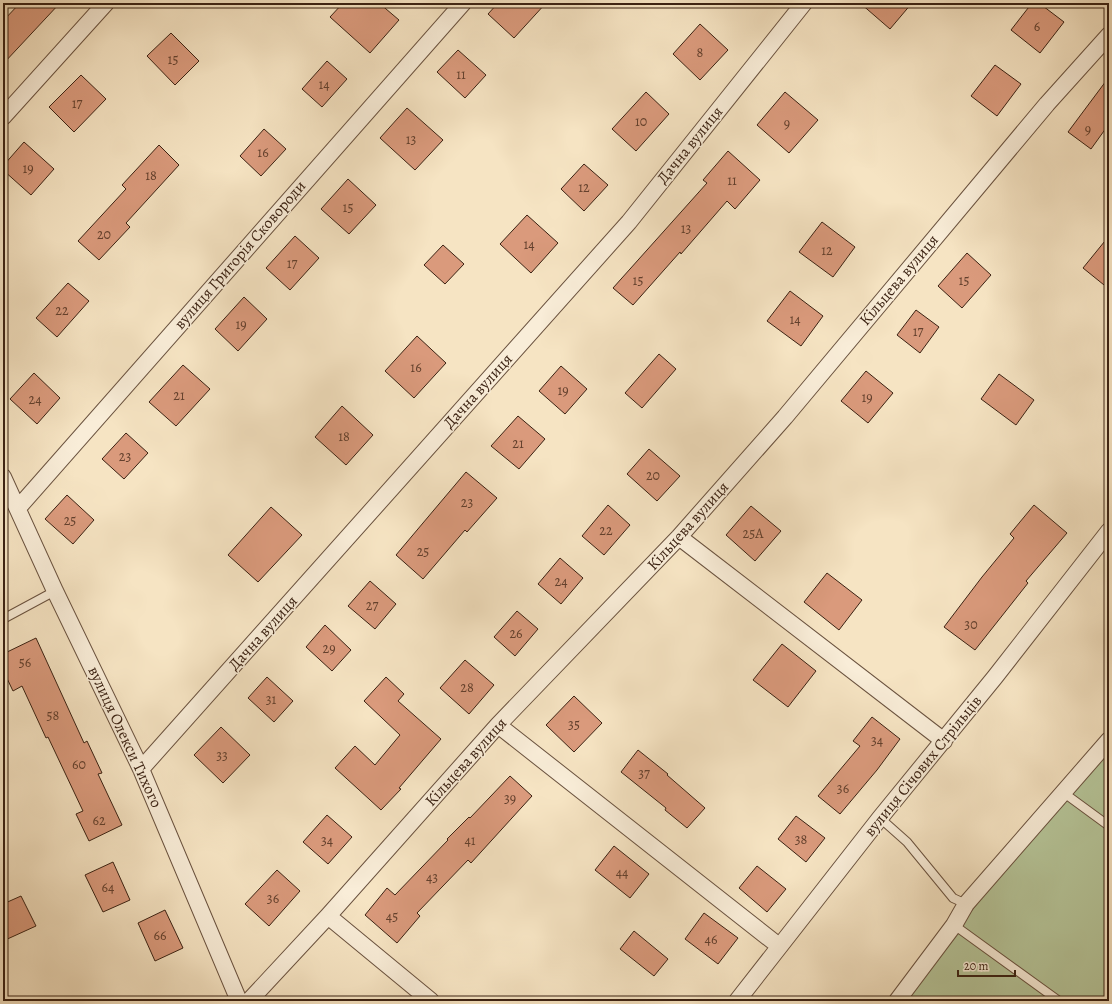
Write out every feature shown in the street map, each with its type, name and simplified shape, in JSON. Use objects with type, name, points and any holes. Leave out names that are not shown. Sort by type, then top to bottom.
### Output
[{"type":"street","points":[[3,116],[106,3]]},
{"type":"street","name":"вулиця Григорія Сковороди","points":[[18,508],[463,3]]},
{"type":"street","name":"Дачна вулиця","points":[[141,769],[628,222],[804,3]]},
{"type":"street","name":"Кільцева вулиця","points":[[249,1001],[328,916],[498,725],[679,537],[785,417],[1047,104],[1109,35]]},
{"type":"street","name":"вулиця Олекси Тихого","points":[[3,477],[141,769],[240,1001]]},
{"type":"street","name":"вулиця Січових Стрільців","points":[[737,1001],[880,818],[944,741],[1109,531]]},
{"type":"street","points":[[679,537],[944,741]]},
{"type":"street","points":[[498,725],[779,946]]},
{"type":"street","points":[[897,1001],[954,925],[966,904],[1109,740]]},
{"type":"street","points":[[328,916],[431,1001]]},
{"type":"lane","points":[[3,619],[56,591]]},
{"type":"lane","points":[[1064,793],[1109,826]]},
{"type":"lane","points":[[880,818],[907,842],[953,898],[966,904]]},
{"type":"lane","points":[[954,925],[1059,1001]]},
{"type":"green space","points":[[1109,740],[1109,1001],[906,1001],[1003,868]]},
{"type":"building","points":[[20,3],[60,3],[3,64],[3,21]]},
{"type":"building","points":[[343,3],[379,3],[399,20],[370,53],[330,17]]},
{"type":"building","points":[[498,3],[546,3],[514,38],[488,14]]},
{"type":"building","points":[[860,3],[912,3],[890,29]]},
{"type":"building","points":[[1032,3],[1039,3],[1064,22],[1040,53],[1011,30]]},
{"type":"building","points":[[700,24],[728,50],[700,80],[673,54]]},
{"type":"building","points":[[171,33],[199,61],[175,85],[147,56]]},
{"type":"building","points":[[458,50],[486,75],[465,98],[437,72]]},
{"type":"building","points":[[327,61],[347,79],[322,107],[302,89]]},
{"type":"building","points":[[995,65],[1021,84],[997,116],[971,96]]},
{"type":"building","points":[[81,75],[106,99],[74,132],[49,107]]},
{"type":"building","points":[[1109,77],[1109,124],[1091,149],[1068,132]]},
{"type":"building","points":[[646,92],[669,114],[636,151],[612,129]]},
{"type":"building","points":[[785,92],[818,120],[789,153],[757,125]]},
{"type":"building","points":[[407,108],[443,140],[415,170],[380,138]]},
{"type":"building","points":[[264,129],[286,149],[261,176],[240,156]]},
{"type":"building","points":[[24,142],[54,169],[31,195],[3,170],[3,166]]},
{"type":"building","points":[[159,145],[179,165],[126,223],[130,227],[99,260],[78,241],[126,189],[122,185]]},
{"type":"building","points":[[728,151],[760,180],[735,209],[727,201],[681,254],[680,252],[633,305],[613,288],[707,183],[703,180]]},
{"type":"building","points":[[584,164],[608,185],[584,211],[561,189]]},
{"type":"building","points":[[348,179],[376,205],[349,234],[321,209]]},
{"type":"building","points":[[527,215],[558,243],[531,273],[500,244]]},
{"type":"building","points":[[822,222],[855,247],[833,277],[799,252]]},
{"type":"building","points":[[295,236],[319,258],[290,290],[266,268]]},
{"type":"building","points":[[1109,236],[1109,289],[1083,268]]},
{"type":"building","points":[[443,245],[464,264],[445,284],[424,265]]},
{"type":"building","points":[[967,253],[991,275],[962,308],[938,286]]},
{"type":"building","points":[[68,283],[89,301],[57,337],[36,318]]},
{"type":"building","points":[[790,291],[823,316],[801,346],[767,321]]},
{"type":"building","points":[[244,297],[267,319],[238,351],[215,329]]},
{"type":"building","points":[[916,310],[939,327],[920,353],[897,335]]},
{"type":"building","points":[[417,336],[446,363],[414,398],[385,371]]},
{"type":"building","points":[[659,354],[676,369],[642,408],[625,393]]},
{"type":"building","points":[[183,365],[210,389],[176,426],[149,402]]},
{"type":"building","points":[[561,366],[587,389],[565,414],[539,391]]},
{"type":"building","points":[[866,371],[893,393],[868,423],[841,401]]},
{"type":"building","points":[[34,373],[60,398],[37,424],[10,399]]},
{"type":"building","points":[[999,374],[1034,400],[1016,425],[981,399]]},
{"type":"building","points":[[342,406],[373,435],[346,465],[315,437]]},
{"type":"building","points":[[518,416],[545,439],[519,469],[491,446]]},
{"type":"building","points":[[126,433],[148,453],[124,479],[102,459]]},
{"type":"building","points":[[649,449],[680,476],[657,501],[627,474]]},
{"type":"building","points":[[466,472],[497,498],[467,532],[465,530],[423,579],[396,555]]},
{"type":"building","points":[[67,495],[94,520],[73,544],[45,519]]},
{"type":"building","points":[[608,505],[630,525],[604,555],[582,536]]},
{"type":"building","points":[[1034,505],[1067,533],[1026,581],[1028,583],[975,650],[944,627],[1014,538],[1010,534]]},
{"type":"building","points":[[751,506],[781,531],[755,561],[726,535]]},
{"type":"building","points":[[271,507],[302,535],[258,582],[228,555]]},
{"type":"building","points":[[560,558],[583,578],[561,604],[538,584]]},
{"type":"building","points":[[827,573],[862,600],[839,630],[804,602]]},
{"type":"building","points":[[370,581],[396,604],[375,629],[348,606]]},
{"type":"building","points":[[517,611],[538,629],[515,656],[494,637]]},
{"type":"building","points":[[325,625],[351,650],[332,671],[306,647]]},
{"type":"building","points":[[36,638],[84,743],[87,741],[102,773],[98,774],[122,825],[89,841],[76,814],[83,811],[48,737],[46,738],[22,686],[13,691],[3,670],[3,654]]},
{"type":"building","points":[[782,644],[816,671],[788,707],[753,680]]},
{"type":"building","points":[[465,660],[494,685],[469,714],[440,688]]},
{"type":"building","points":[[267,677],[293,701],[274,722],[248,698]]},
{"type":"building","points":[[386,677],[404,694],[398,701],[441,739],[399,788],[401,789],[381,810],[335,768],[355,746],[375,765],[400,735],[364,701]]},
{"type":"building","points":[[574,696],[602,723],[574,752],[546,725]]},
{"type":"building","points":[[872,717],[900,739],[877,770],[840,814],[818,796],[860,746],[853,741]]},
{"type":"building","points":[[221,727],[250,755],[223,783],[194,755]]},
{"type":"building","points":[[638,750],[668,774],[667,775],[705,808],[687,828],[665,810],[666,808],[621,772]]},
{"type":"building","points":[[510,776],[532,796],[471,863],[468,860],[417,913],[420,916],[397,943],[365,915],[387,888],[395,895],[448,840],[447,839],[469,817],[470,818]]},
{"type":"building","points":[[327,815],[352,837],[328,864],[303,842]]},
{"type":"building","points":[[796,816],[825,838],[806,862],[778,839]]},
{"type":"building","points":[[614,846],[649,874],[630,898],[595,870]]},
{"type":"building","points":[[113,862],[130,900],[103,912],[85,875]]},
{"type":"building","points":[[757,866],[786,889],[767,912],[739,888]]},
{"type":"building","points":[[277,870],[300,891],[269,926],[245,904]]},
{"type":"building","points":[[21,896],[36,926],[3,941],[3,904]]},
{"type":"building","points":[[165,910],[183,948],[155,961],[138,923]]},
{"type":"building","points":[[704,913],[738,938],[718,964],[685,939]]},
{"type":"building","points":[[634,931],[668,959],[654,976],[620,949]]}]
